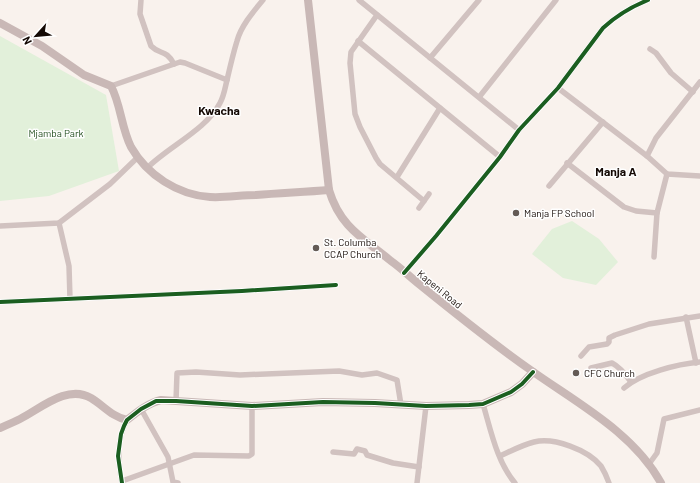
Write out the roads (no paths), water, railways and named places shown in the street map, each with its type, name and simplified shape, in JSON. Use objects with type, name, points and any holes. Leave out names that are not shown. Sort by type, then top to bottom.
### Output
[{"type":"main road","name":"Kapeni Road","points":[[308,0],[329,190],[333,203],[345,223],[370,246],[392,261],[450,309],[533,372],[559,388],[602,420],[631,444],[650,464],[661,483]]},
{"type":"main road","points":[[0,24],[42,46],[84,75],[111,86],[117,102],[123,128],[138,157],[155,175],[173,187],[191,194],[219,198],[329,190]]},
{"type":"main road","points":[[0,428],[58,398],[75,394],[80,394],[91,398],[120,418],[127,420],[156,401],[252,406],[323,402],[426,406],[483,404],[500,398],[516,389],[533,372]]},
{"type":"street","points":[[141,0],[140,14],[151,46],[154,49],[168,55],[174,64]]},
{"type":"street","points":[[147,168],[158,157],[207,121],[216,110],[221,102],[237,40],[243,27],[263,0]]},
{"type":"street","points":[[359,0],[430,58],[480,96],[519,130]]},
{"type":"street","points":[[430,58],[479,0]]},
{"type":"street","points":[[480,96],[556,0]]},
{"type":"street","points":[[404,272],[436,236],[500,157],[519,130],[558,88],[594,39],[607,25],[634,6],[648,0]]},
{"type":"street","points":[[377,15],[351,52],[350,63],[355,114],[363,134],[380,164],[424,201]]},
{"type":"street","points":[[358,41],[500,157]]},
{"type":"street","points":[[650,48],[656,52],[671,73],[693,92]]},
{"type":"street","points":[[111,86],[174,64],[185,63],[227,80]]},
{"type":"street","points":[[647,156],[656,138],[700,82]]},
{"type":"street","points":[[558,88],[647,156],[667,174],[700,176]]},
{"type":"street","points":[[397,177],[440,108]]},
{"type":"street","points":[[549,186],[603,122]]},
{"type":"street","points":[[0,226],[59,223],[110,184],[138,157]]},
{"type":"street","points":[[567,163],[624,207],[636,211],[657,213]]},
{"type":"street","points":[[654,257],[657,213],[667,174]]},
{"type":"street","points":[[420,208],[429,194]]},
{"type":"street","points":[[59,223],[69,266],[70,299]]},
{"type":"street","points":[[0,302],[336,285]]},
{"type":"street","points":[[581,356],[589,347],[606,344],[609,342],[610,338],[615,335],[649,324],[700,316]]},
{"type":"street","points":[[624,388],[638,378],[658,371],[698,362],[686,317]]},
{"type":"street","points":[[591,368],[612,363],[620,368],[631,382]]},
{"type":"street","points":[[176,401],[177,373],[196,372],[240,375],[339,372],[362,375],[377,373],[397,380],[401,404]]},
{"type":"street","points":[[483,404],[500,456],[507,472],[515,483]]},
{"type":"street","points":[[127,420],[121,434],[119,450],[119,466],[122,482],[194,455],[249,456],[252,454],[252,406]]},
{"type":"street","points":[[417,483],[426,406]]},
{"type":"street","points":[[142,409],[170,464],[171,478],[173,482],[178,483]]},
{"type":"street","points":[[650,464],[657,453],[664,419],[700,410]]},
{"type":"street","points":[[500,456],[534,442],[565,444],[575,448],[595,461],[605,473],[609,483]]},
{"type":"street","points":[[333,452],[354,454],[357,449],[365,451],[367,455],[380,460],[419,467]]},
{"type":"place","name":"Manja FP School","points":[[516,213]]},
{"type":"place","name":"St. Columba CCAP Church","points":[[316,248]]},
{"type":"place","name":"CFC Church","points":[[576,373]]},
{"type":"district","name":"Kwacha","points":[[219,110]]},
{"type":"district","name":"Manja A","points":[[616,171]]},
{"type":"park label","name":"Mjamba Park","points":[[56,133]]}]
